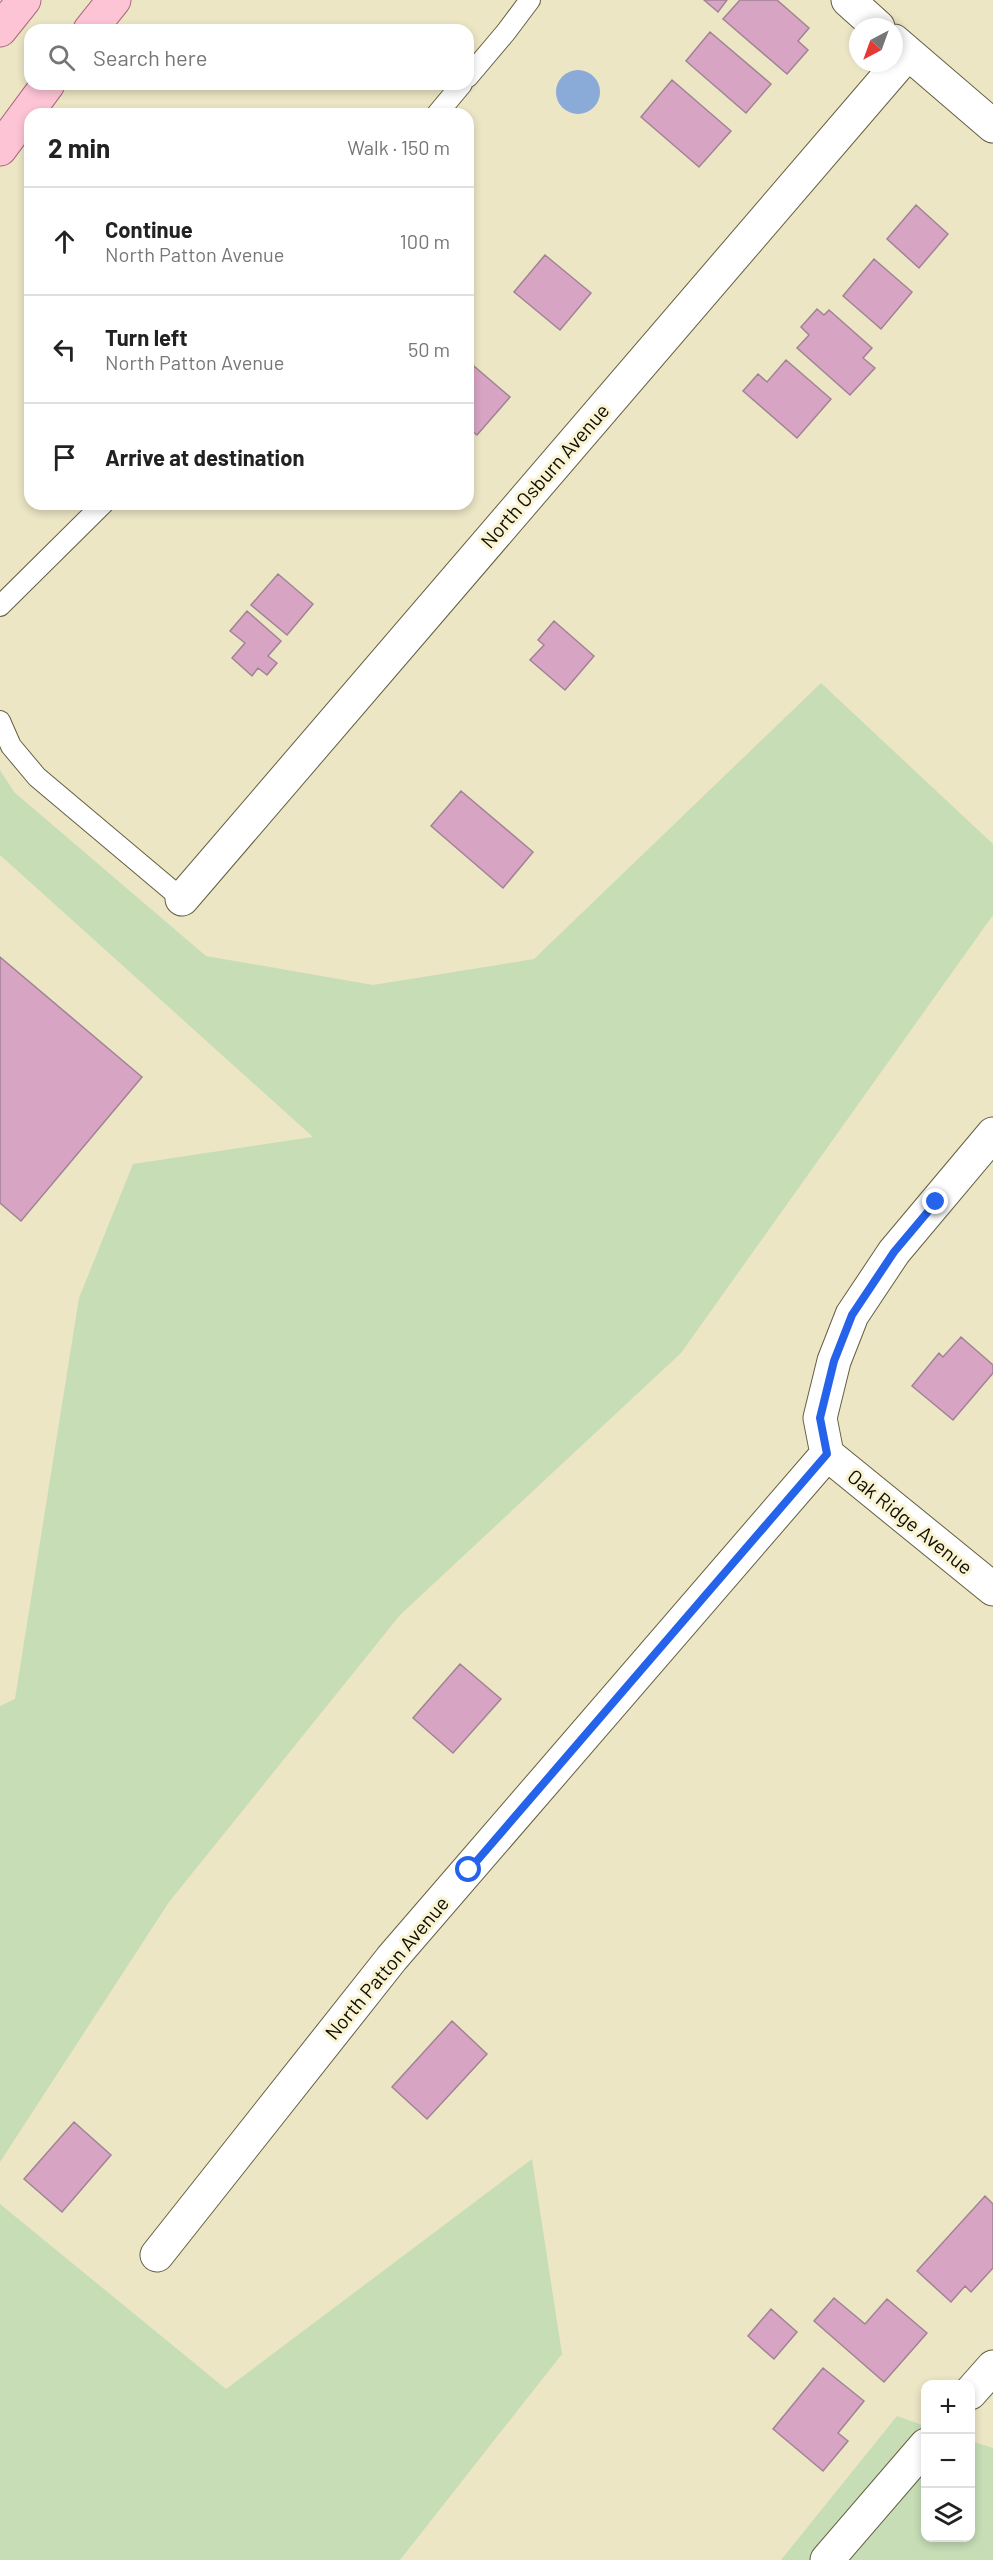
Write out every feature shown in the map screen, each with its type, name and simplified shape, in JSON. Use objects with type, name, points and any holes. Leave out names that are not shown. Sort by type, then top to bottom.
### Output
[{"type":"main road","points":[[0,30],[24,0]]},
{"type":"main road","points":[[95,24],[114,0]]},
{"type":"main road","points":[[30,108],[44,90]]},
{"type":"main road","points":[[0,148],[24,116]]},
{"type":"street","points":[[848,0],[868,18]]},
{"type":"street","points":[[903,49],[993,126]]},
{"type":"street","name":"North Osburn Avenue","points":[[182,899],[880,72]]},
{"type":"street","points":[[827,1454],[820,1418],[834,1361],[852,1315],[894,1252],[993,1134]]},
{"type":"street","name":"Oak Ridge Avenue","points":[[827,1454],[993,1589]]},
{"type":"street","name":"North Patton Avenue","points":[[157,2255],[392,1958],[827,1454]]},
{"type":"street","points":[[975,2387],[993,2367]]},
{"type":"street","points":[[827,2560],[921,2451]]},
{"type":"lane","points":[[474,70],[530,0]]},
{"type":"lane","points":[[442,108],[457,90]]},
{"type":"lane","points":[[0,606],[97,510]]},
{"type":"lane","points":[[0,722],[11,746],[37,777],[182,899]]},
{"type":"green space","points":[[821,683],[993,844],[993,915],[681,1353],[400,1615],[169,1902],[0,2162],[0,1706],[15,1699],[79,1298],[133,1164],[313,1137],[0,855],[0,770],[14,792],[206,956],[373,985],[534,959]]},
{"type":"green space","points":[[532,2159],[562,2354],[400,2560],[0,2560],[0,2204],[226,2389]]},
{"type":"green space","points":[[897,2416],[921,2425],[921,2542],[975,2542],[975,2442],[993,2448],[993,2560],[781,2560]]},
{"type":"water","points":[[578,70],[593,77],[600,92],[593,107],[578,114],[563,107],[556,92],[563,77]]},
{"type":"building","points":[[704,0],[727,0],[718,12]]},
{"type":"building","points":[[740,0],[777,0],[809,28],[798,41],[808,50],[787,74],[723,19]]},
{"type":"building","points":[[710,32],[771,84],[746,113],[686,61]]},
{"type":"building","points":[[672,80],[731,131],[699,167],[641,117]]},
{"type":"building","points":[[916,205],[948,234],[919,268],[887,239]]},
{"type":"building","points":[[545,255],[591,293],[560,330],[514,292]]},
{"type":"building","points":[[874,259],[912,292],[881,329],[843,296]]},
{"type":"building","points":[[817,309],[824,315],[829,310],[872,348],[863,358],[875,368],[850,395],[797,348],[809,335],[801,327]]},
{"type":"building","points":[[786,360],[831,399],[797,438],[743,391],[758,374],[767,382]]},
{"type":"building","points":[[474,366],[510,397],[477,435],[474,433]]},
{"type":"building","points":[[278,574],[313,604],[287,635],[251,605]]},
{"type":"building","points":[[247,611],[281,641],[268,656],[277,663],[267,675],[258,668],[252,676],[232,658],[245,643],[230,631]]},
{"type":"building","points":[[554,621],[594,656],[565,690],[530,660],[544,645],[538,640]]},
{"type":"building","points":[[461,791],[533,852],[503,888],[431,826]]},
{"type":"building","points":[[0,957],[142,1077],[21,1221],[0,1203]]},
{"type":"building","points":[[961,1337],[993,1365],[993,1373],[953,1420],[912,1386],[939,1353],[943,1357]]},
{"type":"building","points":[[460,1664],[501,1699],[453,1753],[413,1718]]},
{"type":"building","points":[[452,2021],[487,2054],[427,2119],[392,2087]]},
{"type":"building","points":[[74,2122],[111,2155],[62,2212],[24,2179]]},
{"type":"building","points":[[985,2196],[993,2204],[993,2268],[971,2292],[965,2286],[951,2302],[917,2271]]},
{"type":"building","points":[[834,2298],[865,2324],[887,2299],[927,2333],[884,2382],[814,2321]]},
{"type":"building","points":[[771,2309],[797,2332],[774,2359],[748,2336]]},
{"type":"building","points":[[823,2368],[864,2401],[838,2433],[848,2441],[823,2471],[773,2429]]},
{"type":"route","points":[[469,1870],[827,1454],[820,1418],[834,1361],[852,1315],[894,1252],[936,1202]]}]
